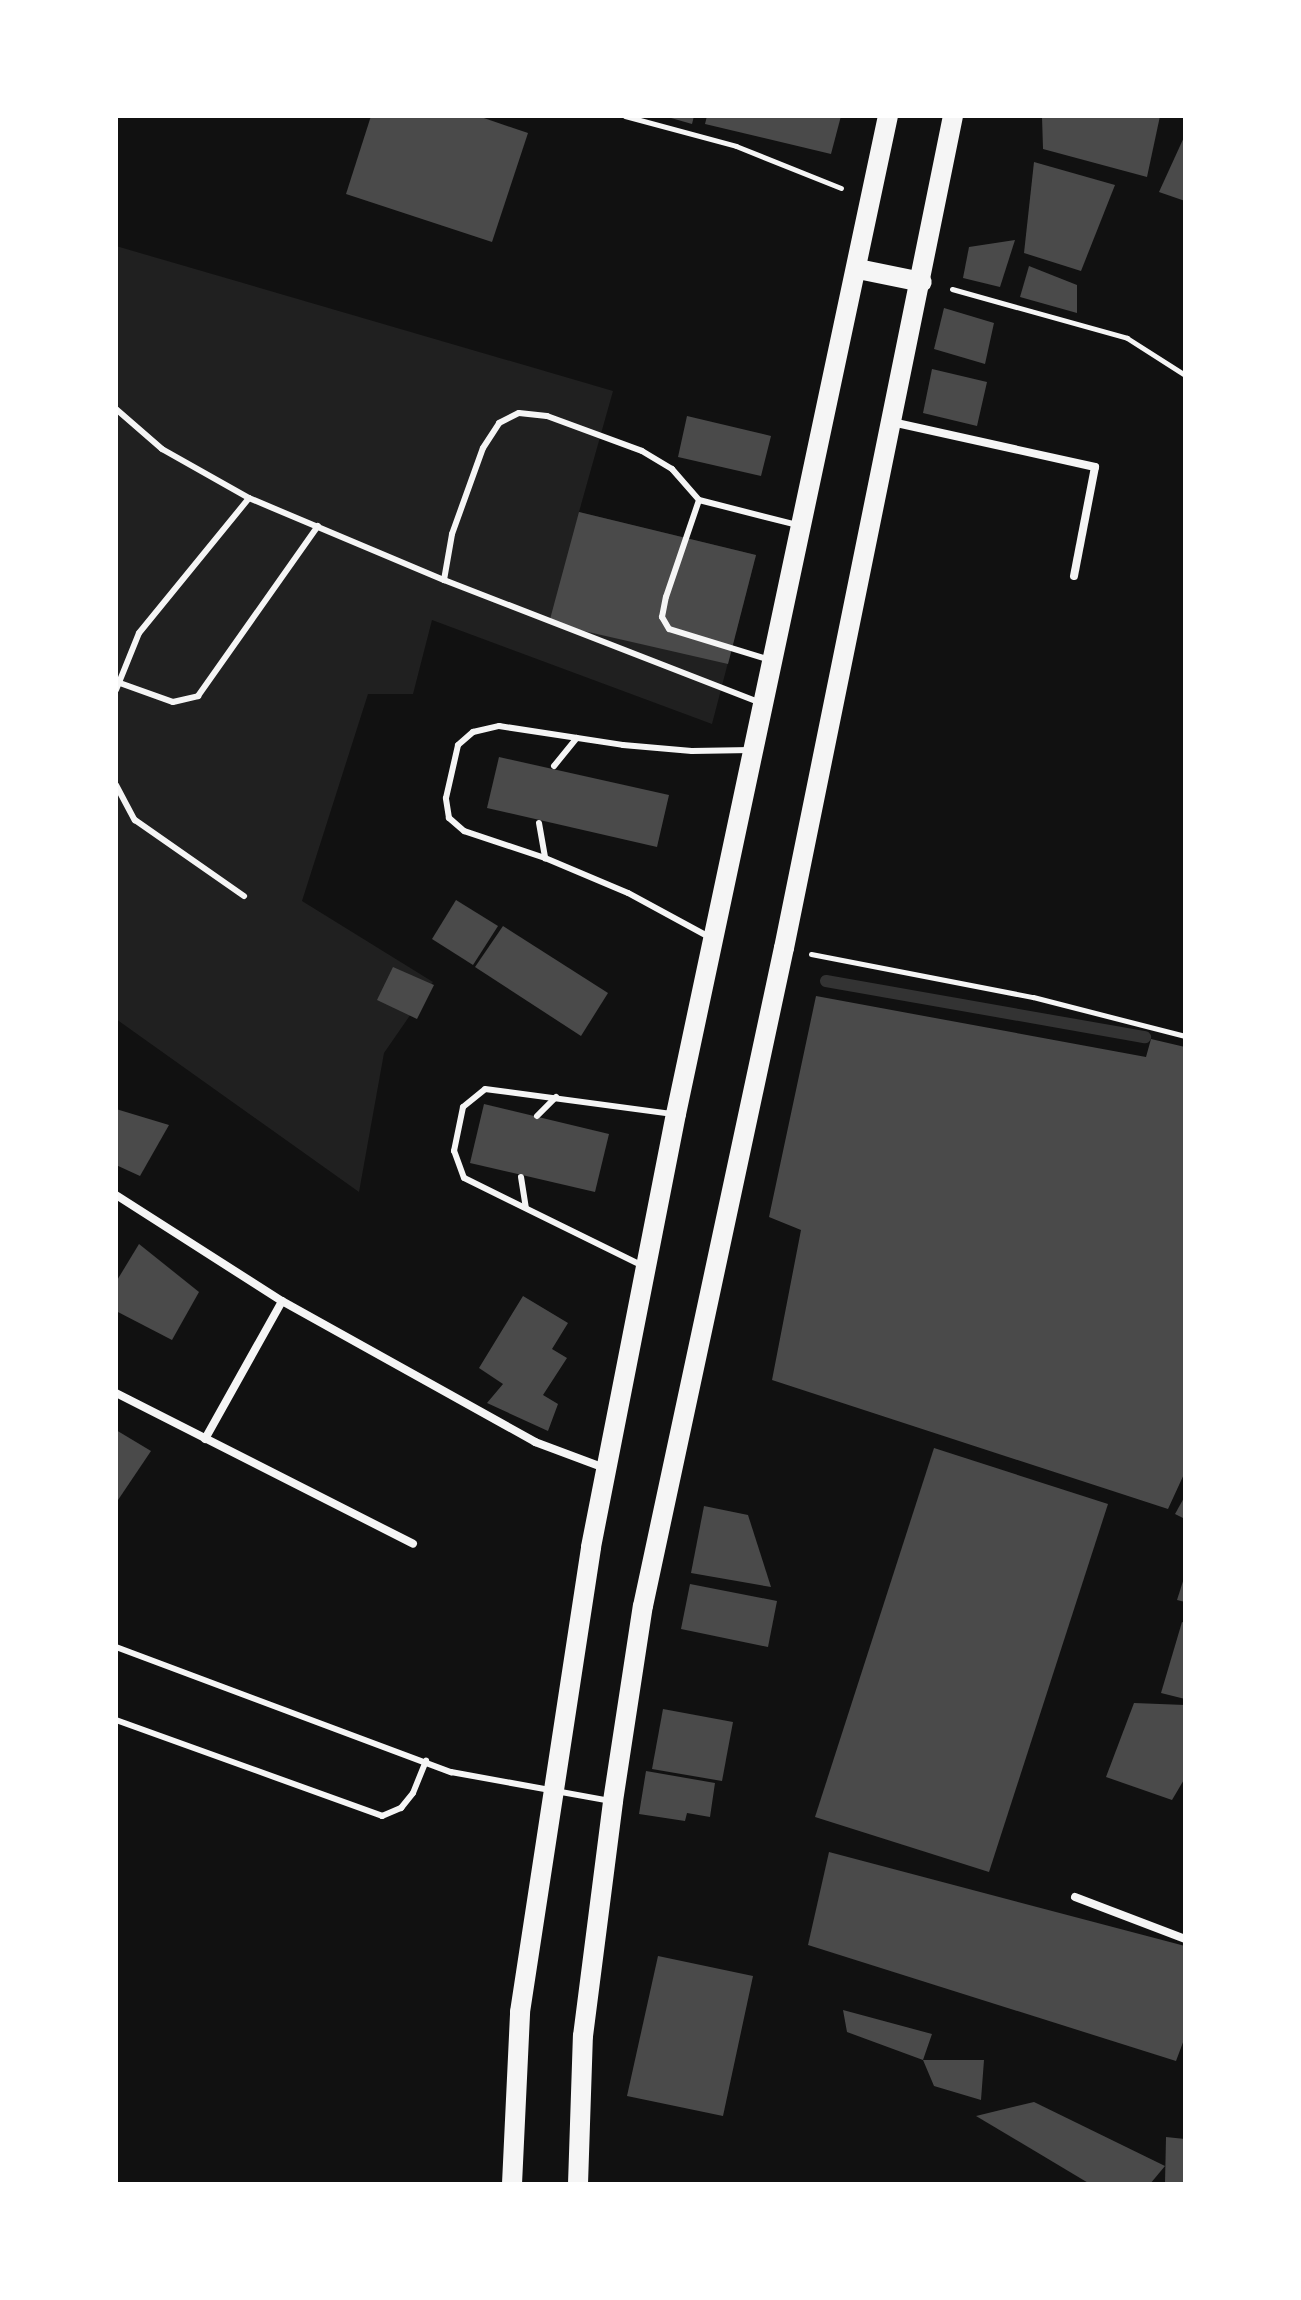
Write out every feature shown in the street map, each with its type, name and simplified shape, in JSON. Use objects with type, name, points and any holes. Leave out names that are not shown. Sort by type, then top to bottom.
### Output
[{"type":"main road","points":[[512,2184],[520,2012],[606,1468],[648,1269],[676,1114],[858,269],[888,116]]},
{"type":"main road","points":[[578,2184],[583,2036],[613,1801],[643,1606],[784,948],[922,282],[953,116]]},
{"type":"main road","points":[[858,269],[922,282]]},
{"type":"street","points":[[892,421],[1095,467],[1074,576]]},
{"type":"street","points":[[116,1195],[282,1301],[535,1442],[606,1468]]},
{"type":"street","points":[[205,1439],[282,1301]]},
{"type":"street","points":[[116,1393],[413,1544]]},
{"type":"street","points":[[1075,1897],[1185,1939]]},
{"type":"lane","points":[[116,409],[162,449],[249,498],[444,580],[765,705]]},
{"type":"lane","points":[[444,580],[452,534],[483,448],[499,423],[519,413],[547,416],[642,451],[672,469],[699,500],[802,526]]},
{"type":"lane","points":[[116,690],[139,633],[249,498]]},
{"type":"lane","points":[[699,500],[662,617],[669,629],[774,661]]},
{"type":"lane","points":[[117,682],[173,702],[198,696],[318,526]]},
{"type":"lane","points":[[715,940],[628,893],[545,858],[464,831],[449,818],[446,798],[458,745],[473,732],[499,726],[692,751],[755,750]]},
{"type":"lane","points":[[554,766],[577,738]]},
{"type":"lane","points":[[116,785],[135,820],[244,896]]},
{"type":"lane","points":[[539,823],[545,858]]},
{"type":"lane","points":[[648,1269],[464,1178],[454,1151],[463,1107],[485,1089],[676,1114]]},
{"type":"lane","points":[[537,1116],[556,1097]]},
{"type":"lane","points":[[521,1177],[526,1207]]},
{"type":"lane","points":[[116,1647],[426,1760],[451,1772],[613,1801]]},
{"type":"lane","points":[[116,1720],[382,1816],[401,1808],[413,1793],[426,1760]]},
{"type":"path","points":[[625,116],[736,146],[871,201]]},
{"type":"path","points":[[922,282],[1127,338],[1185,375]]},
{"type":"path","points":[[784,948],[900,974],[1033,997],[1185,1036]]},
{"type":"shaded area","points":[[116,246],[613,391],[579,512],[756,555],[712,724],[432,620],[413,694],[368,694],[302,901],[433,982],[384,1053],[359,1192],[116,1019]]},
{"type":"building","points":[[371,116],[478,116],[528,133],[492,242],[346,194]]},
{"type":"building","points":[[664,116],[694,116],[692,124]]},
{"type":"building","points":[[707,116],[841,116],[831,154],[705,124]]},
{"type":"building","points":[[1042,116],[1160,116],[1147,177],[1043,149]]},
{"type":"building","points":[[1185,135],[1185,201],[1159,192]]},
{"type":"building","points":[[1034,162],[1115,185],[1081,271],[1024,253]]},
{"type":"building","points":[[1015,240],[1000,287],[963,278],[969,247]]},
{"type":"building","points":[[1029,266],[1077,285],[1077,313],[1020,297]]},
{"type":"building","points":[[944,308],[994,323],[985,364],[934,349]]},
{"type":"building","points":[[932,369],[987,382],[977,426],[923,413]]},
{"type":"building","points":[[687,416],[771,436],[761,476],[678,457]]},
{"type":"building","points":[[579,512],[756,555],[728,664],[549,623]]},
{"type":"building","points":[[499,757],[669,795],[657,847],[487,808]]},
{"type":"building","points":[[456,900],[498,926],[473,965],[432,939]]},
{"type":"building","points":[[503,926],[608,993],[581,1036],[475,967]]},
{"type":"building","points":[[393,967],[434,985],[417,1019],[377,1000]]},
{"type":"building","points":[[816,996],[1146,1057],[1151,1039],[1185,1047],[1185,1472],[1168,1509],[772,1380],[801,1230],[769,1217]]},
{"type":"building","points":[[484,1104],[609,1134],[595,1192],[470,1163]]},
{"type":"building","points":[[116,1109],[169,1125],[140,1176],[116,1165]]},
{"type":"building","points":[[139,1244],[199,1292],[172,1340],[116,1311],[116,1282]]},
{"type":"building","points":[[523,1296],[568,1323],[552,1349],[567,1358],[543,1395],[558,1404],[548,1431],[487,1403],[503,1384],[479,1368]]},
{"type":"building","points":[[116,1430],[151,1451],[116,1503]]},
{"type":"building","points":[[934,1448],[1108,1504],[989,1872],[815,1817]]},
{"type":"building","points":[[1185,1496],[1185,1519],[1175,1514]]},
{"type":"building","points":[[704,1506],[748,1515],[771,1587],[691,1573]]},
{"type":"building","points":[[1185,1578],[1185,1602],[1177,1600]]},
{"type":"building","points":[[690,1584],[777,1601],[768,1647],[681,1629]]},
{"type":"building","points":[[1182,1622],[1185,1623],[1185,1699],[1161,1693]]},
{"type":"building","points":[[1134,1703],[1185,1705],[1185,1778],[1172,1800],[1106,1777]]},
{"type":"building","points":[[663,1709],[733,1722],[722,1781],[652,1769]]},
{"type":"building","points":[[646,1771],[715,1783],[710,1817],[687,1813],[685,1821],[639,1814]]},
{"type":"building","points":[[829,1852],[1185,1946],[1185,2037],[1176,2061],[808,1945]]},
{"type":"building","points":[[658,1956],[753,1976],[723,2116],[627,2096]]},
{"type":"building","points":[[843,2010],[932,2034],[923,2060],[847,2032]]},
{"type":"building","points":[[923,2060],[984,2060],[981,2100],[934,2086]]},
{"type":"building","points":[[1034,2102],[1165,2166],[1150,2184],[1090,2184],[976,2116]]},
{"type":"building","points":[[1166,2137],[1185,2139],[1185,2184],[1165,2184]]},
{"type":"waterway","points":[[826,981],[1145,1037]]}]
